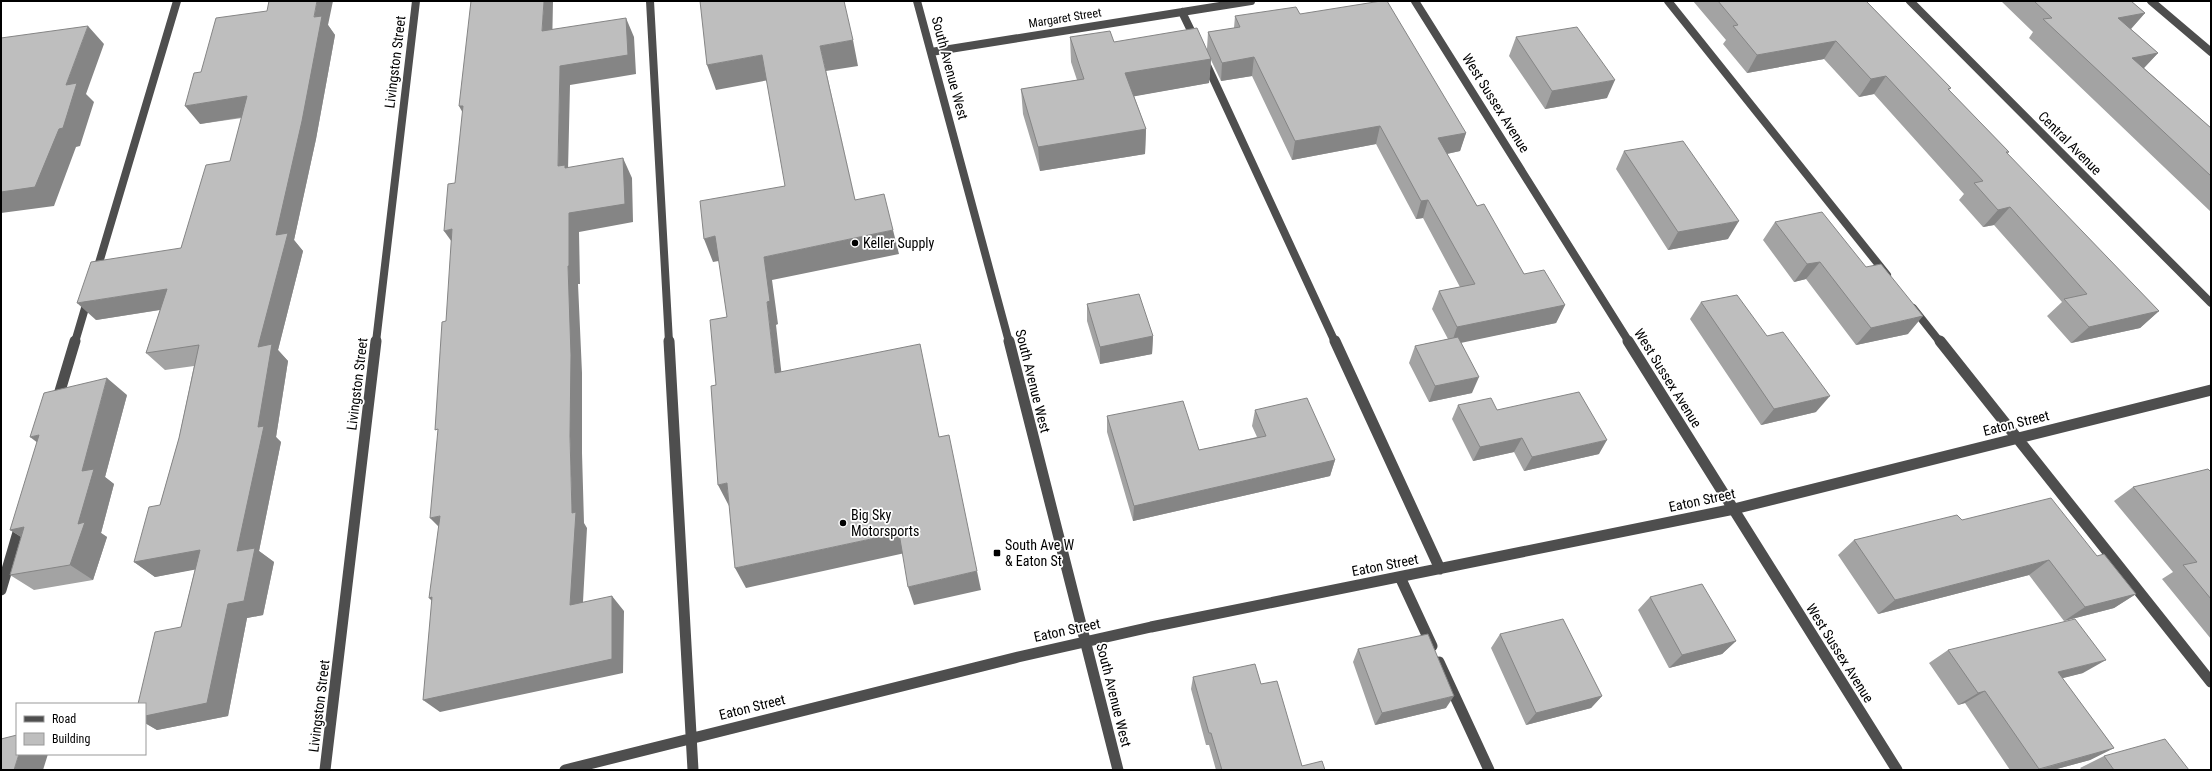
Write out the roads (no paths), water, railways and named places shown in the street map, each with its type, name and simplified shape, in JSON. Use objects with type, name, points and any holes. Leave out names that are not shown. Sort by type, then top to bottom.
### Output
[{"type":"street","points":[[54,414],[177,1]]},
{"type":"street","name":"Livingston Street","points":[[325,770],[416,1]]},
{"type":"street","points":[[650,1],[693,770]]},
{"type":"street","name":"South Avenue West","points":[[917,1],[1000,305],[1118,770]]},
{"type":"street","name":"Margaret Street","points":[[931,52],[1251,1]]},
{"type":"street","name":"West Sussex Avenue","points":[[1415,1],[1897,770]]},
{"type":"street","points":[[1668,1],[1892,282]]},
{"type":"street","name":"Central Avenue","points":[[1910,1],[2211,303]]},
{"type":"street","points":[[2152,1],[2211,52]]},
{"type":"street","points":[[1182,12],[1440,569]]},
{"type":"street","points":[[1907,301],[2211,682]]},
{"type":"street","name":"Eaton Street","points":[[565,770],[1018,657],[1734,509],[2211,390]]},
{"type":"street","points":[[1,590],[24,513]]},
{"type":"street","points":[[1400,577],[1488,770]]},
{"type":"place","name":"Keller Supply","points":[[855,243]]},
{"type":"place","name":"Big Sky Motorsports","points":[[843,523]]},
{"type":"place","name":"South Ave W & Eaton St","points":[[997,553]]}]
